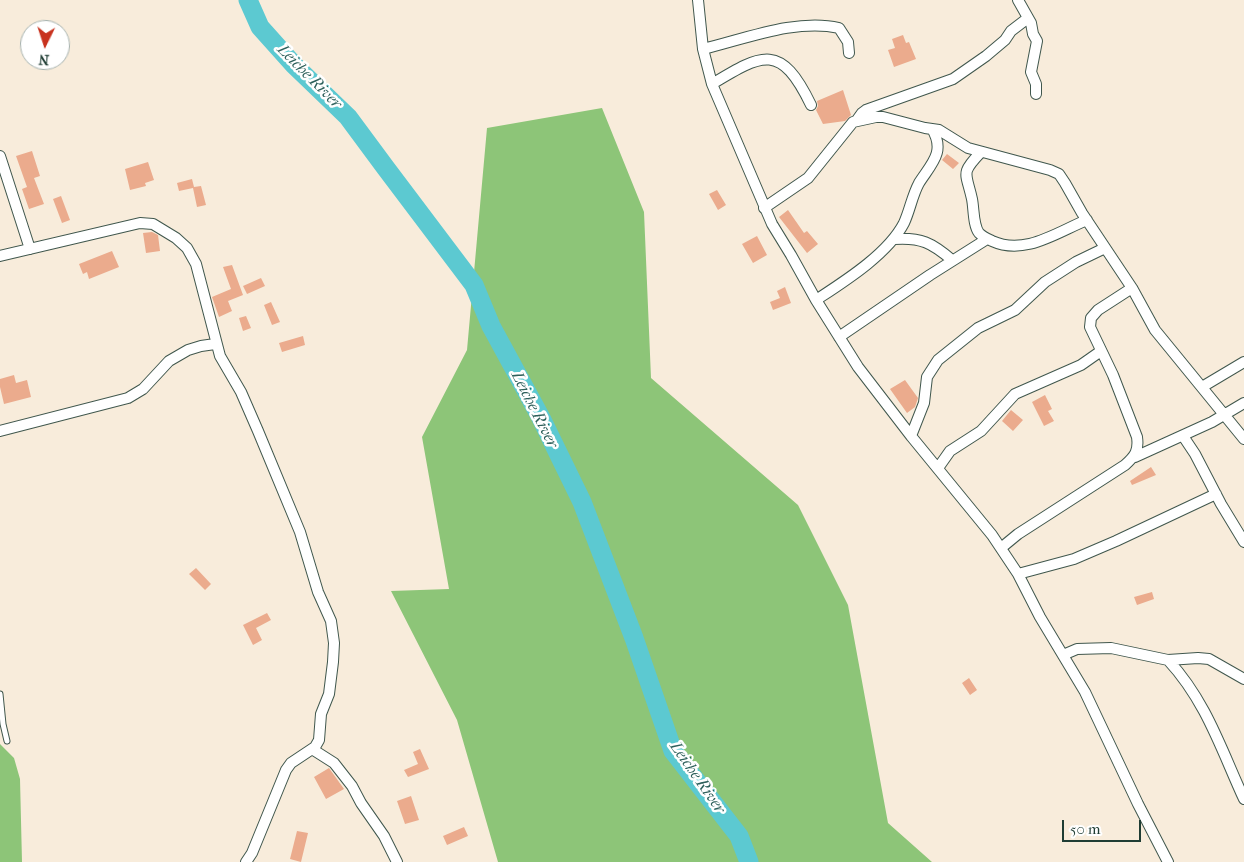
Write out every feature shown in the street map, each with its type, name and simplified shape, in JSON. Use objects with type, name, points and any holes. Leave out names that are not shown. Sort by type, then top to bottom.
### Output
[{"type":"street","points":[[698,0],[703,49],[712,84],[764,208],[816,300],[858,367],[911,436],[992,535],[1018,574],[1040,617],[1085,692],[1138,804],[1168,862]]},
{"type":"street","points":[[1018,0],[1028,18],[1037,41],[1031,72],[1036,84],[1036,94]]},
{"type":"street","points":[[764,208],[808,178],[866,110],[943,84],[966,71],[1005,40],[1011,31],[1028,18]]},
{"type":"street","points":[[703,49],[804,26],[827,26],[839,28],[848,42],[849,53]]},
{"type":"street","points":[[712,84],[750,62],[769,59],[782,64],[796,79],[811,105]]},
{"type":"street","points":[[857,120],[883,116],[939,130],[968,148],[1050,170],[1058,174],[1132,288],[1155,330],[1244,439]]},
{"type":"street","points":[[816,300],[850,278],[894,239],[904,222],[919,184],[937,155],[938,140],[932,129]]},
{"type":"street","points":[[981,152],[969,164],[966,176],[976,227],[987,239],[1007,246],[1032,244],[1087,220]]},
{"type":"street","points":[[0,156],[30,249]]},
{"type":"street","points":[[0,256],[140,223],[153,224],[165,230],[187,248],[196,264],[215,344],[220,356],[242,392],[300,532],[318,592],[333,629],[334,643],[329,694],[321,714],[319,740],[312,749],[291,763],[286,770],[263,828],[246,862]]},
{"type":"street","points":[[894,239],[909,238],[928,242],[952,260]]},
{"type":"street","points":[[839,337],[952,260],[987,239]]},
{"type":"street","points":[[911,436],[924,403],[927,377],[938,360],[978,328],[1015,310],[1053,277],[1076,262],[1105,248]]},
{"type":"street","points":[[1132,288],[1098,310],[1091,318],[1090,327],[1123,399],[1137,437],[1138,447],[1135,457]]},
{"type":"street","points":[[0,431],[128,398],[143,389],[169,361],[188,350],[215,344]]},
{"type":"street","points":[[938,468],[950,451],[981,431],[1015,394],[1080,365],[1101,351]]},
{"type":"street","points":[[1202,387],[1244,362]]},
{"type":"street","points":[[1001,548],[1018,534],[1135,457],[1183,436],[1225,415],[1244,403]]},
{"type":"street","points":[[1183,436],[1244,542]]},
{"type":"street","points":[[1018,574],[1074,559],[1216,494]]},
{"type":"street","points":[[1063,655],[1077,649],[1111,648],[1168,660],[1209,659],[1244,680]]},
{"type":"street","points":[[1168,660],[1181,674],[1204,709],[1216,732],[1244,799]]},
{"type":"street","points":[[312,749],[334,763],[352,786],[361,803],[384,836],[397,862]]},
{"type":"lane","points":[[0,694],[7,741]]},
{"type":"green space","points":[[602,108],[644,212],[651,378],[798,505],[848,605],[888,823],[932,862],[498,862],[457,720],[391,591],[449,589],[422,437],[467,350],[487,128]]},
{"type":"green space","points":[[0,744],[14,758],[20,779],[22,862],[0,862]]},
{"type":"building","points":[[903,35],[906,43],[909,42],[916,59],[894,67],[888,50],[895,48],[892,39]]},
{"type":"building","points":[[843,90],[851,115],[845,121],[823,124],[816,110],[818,106],[817,101]]},
{"type":"building","points":[[32,151],[40,176],[34,178],[44,204],[29,209],[22,189],[27,187],[16,156]]},
{"type":"building","points":[[947,154],[959,163],[953,169],[942,160]]},
{"type":"building","points":[[148,162],[154,180],[145,183],[146,186],[130,190],[125,169]]},
{"type":"building","points":[[192,179],[194,187],[201,186],[206,205],[197,207],[193,188],[179,191],[177,183]]},
{"type":"building","points":[[717,190],[726,205],[718,210],[709,194]]},
{"type":"building","points":[[61,196],[70,220],[62,223],[53,199]]},
{"type":"building","points":[[788,210],[804,233],[807,231],[818,244],[807,253],[779,217]]},
{"type":"building","points":[[152,232],[158,235],[160,251],[146,253],[143,233]]},
{"type":"building","points":[[757,236],[767,255],[753,263],[742,244]]},
{"type":"building","points":[[112,251],[119,267],[89,279],[87,272],[83,274],[79,264]]},
{"type":"building","points":[[232,265],[243,295],[228,301],[232,311],[219,317],[212,297],[231,289],[223,267]]},
{"type":"building","points":[[261,278],[265,286],[247,294],[243,286]]},
{"type":"building","points":[[785,287],[791,303],[773,310],[770,302],[780,298],[777,291]]},
{"type":"building","points":[[271,302],[280,322],[272,325],[264,305]]},
{"type":"building","points":[[246,316],[251,328],[243,331],[239,318]]},
{"type":"building","points":[[303,336],[305,345],[282,352],[279,343]]},
{"type":"building","points":[[14,375],[16,383],[27,380],[31,397],[4,404],[0,379]]},
{"type":"building","points":[[905,380],[918,398],[915,407],[907,413],[890,389]]},
{"type":"building","points":[[1045,395],[1052,409],[1048,411],[1054,421],[1044,426],[1032,402]]},
{"type":"building","points":[[1011,410],[1023,420],[1013,431],[1002,421]]},
{"type":"building","points":[[1151,467],[1156,475],[1132,485],[1130,481]]},
{"type":"building","points":[[196,568],[211,584],[205,590],[189,574]]},
{"type":"building","points":[[1152,592],[1154,599],[1137,605],[1134,597]]},
{"type":"building","points":[[267,613],[271,620],[256,628],[262,640],[253,645],[243,625]]},
{"type":"building","points":[[969,678],[977,690],[970,695],[962,683]]},
{"type":"building","points":[[420,749],[429,769],[408,777],[404,770],[418,764],[413,752]]},
{"type":"building","points":[[329,768],[344,789],[326,799],[314,777]]},
{"type":"building","points":[[411,796],[419,820],[405,824],[397,801]]},
{"type":"building","points":[[464,827],[468,836],[447,845],[443,836]]},
{"type":"building","points":[[297,831],[308,833],[301,862],[290,859]]},
{"type":"waterway","name":"Leiche River","points":[[248,0],[260,27],[294,65],[348,117],[474,285],[491,326],[541,418],[582,502],[634,638],[673,751],[739,836],[749,862]]}]
